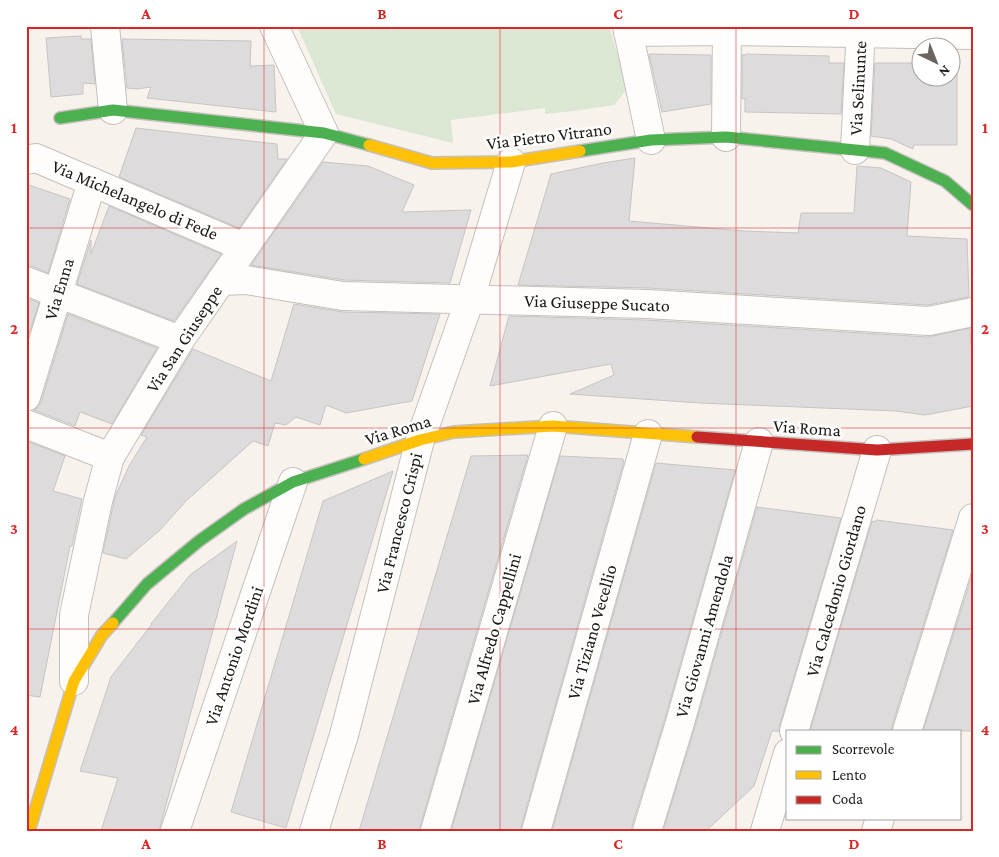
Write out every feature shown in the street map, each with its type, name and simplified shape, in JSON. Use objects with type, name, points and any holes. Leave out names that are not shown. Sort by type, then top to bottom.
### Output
[{"type":"street","points":[[105,26],[112,110]]},
{"type":"street","points":[[274,26],[324,133]]},
{"type":"street","points":[[651,140],[628,29],[861,30],[973,35]]},
{"type":"street","points":[[726,29],[726,137]]},
{"type":"street","name":"Via Selinunte","points":[[855,150],[861,30]]},
{"type":"street","name":"Via Pietro Vitrano","points":[[60,118],[112,110],[324,133],[432,163],[511,162],[651,140],[726,137],[885,153],[945,181],[973,205]]},
{"type":"street","name":"Via San Giuseppe","points":[[74,680],[74,614],[98,501],[110,457],[180,340],[324,133]]},
{"type":"street","name":"Via Michelangelo di Fede","points":[[26,160],[36,158],[244,247]]},
{"type":"street","name":"Via Francesco Crispi","points":[[314,831],[344,735],[420,440],[470,299],[511,162]]},
{"type":"street","name":"Via Enna","points":[[26,396],[92,182]]},
{"type":"street","name":"Via Giuseppe Sucato","points":[[221,281],[246,280],[343,296],[647,304],[929,321],[973,312]]},
{"type":"street","points":[[26,282],[180,340]]},
{"type":"street","points":[[26,424],[110,457]]},
{"type":"street","name":"Via Roma","points":[[29,831],[34,787],[74,680],[102,635],[147,584],[199,541],[244,508],[293,482],[420,440],[454,432],[553,426],[877,450],[973,444]]},
{"type":"street","name":"Via Alfredo Cappellini","points":[[435,831],[553,426]]},
{"type":"street","name":"Via Tiziano Vecellio","points":[[536,831],[648,434]]},
{"type":"street","name":"Via Giovanni Amendola","points":[[647,831],[679,726],[758,442]]},
{"type":"street","name":"Via Calcedonio Giordano","points":[[794,730],[877,450]]},
{"type":"street","name":"Via Antonio Mordini","points":[[175,831],[293,482]]},
{"type":"street","points":[[907,730],[973,518]]},
{"type":"street","points":[[765,831],[786,760]]},
{"type":"green space","points":[[297,26],[609,26],[628,88],[614,105],[545,114],[545,108],[451,120],[453,143],[336,114]]},
{"type":"building","points":[[81,36],[81,39],[91,39],[95,84],[83,83],[83,94],[51,97],[46,38]]},
{"type":"building","points":[[122,39],[251,41],[250,66],[274,65],[276,112],[147,98],[151,87],[127,88]]},
{"type":"building","points":[[649,54],[711,55],[711,104],[662,112]]},
{"type":"building","points":[[742,55],[829,56],[829,63],[844,63],[841,114],[745,112],[745,98],[742,99]]},
{"type":"building","points":[[875,63],[912,63],[912,88],[957,88],[957,145],[914,145],[913,149],[891,139],[871,136]]},
{"type":"building","points":[[136,128],[277,144],[278,159],[287,159],[239,228],[119,177]]},
{"type":"building","points":[[635,158],[629,221],[744,231],[798,233],[801,213],[854,213],[857,166],[881,168],[911,182],[907,236],[967,239],[969,297],[928,305],[648,288],[518,285],[551,174]]},
{"type":"building","points":[[323,162],[368,166],[414,185],[402,212],[471,210],[450,283],[344,280],[251,265]]},
{"type":"building","points":[[26,184],[70,199],[48,273],[32,266],[26,266]]},
{"type":"building","points":[[109,206],[221,254],[174,321],[77,284],[91,240],[91,254]]},
{"type":"building","points":[[26,298],[39,303],[26,343]]},
{"type":"building","points":[[294,304],[343,312],[440,314],[412,401],[346,413],[326,405],[320,425],[296,417],[286,425],[275,423],[268,446],[253,441],[187,500],[160,530],[126,559],[103,553],[115,497],[130,464],[147,437],[141,435],[193,349],[271,381]]},
{"type":"building","points":[[68,314],[157,348],[112,424],[80,412],[75,426],[34,410],[41,402]]},
{"type":"building","points":[[509,316],[646,320],[928,337],[970,328],[971,345],[973,345],[973,406],[925,415],[896,411],[700,403],[570,394],[614,375],[611,364],[490,386]]},
{"type":"building","points":[[26,441],[65,456],[53,491],[82,499],[72,546],[70,546],[40,697],[26,695]]},
{"type":"building","points":[[528,455],[420,831],[359,831],[471,456]]},
{"type":"building","points":[[560,456],[623,459],[624,461],[521,831],[451,831]]},
{"type":"building","points":[[656,463],[735,470],[632,831],[552,831]]},
{"type":"building","points":[[393,471],[286,828],[231,812],[323,501]]},
{"type":"building","points":[[757,507],[841,518],[779,731],[772,731],[754,786],[706,831],[663,831],[694,730]]},
{"type":"building","points":[[876,520],[953,530],[892,730],[810,730],[872,521],[875,522]]},
{"type":"building","points":[[237,541],[159,831],[101,831],[118,778],[80,771],[111,677],[190,575]]},
{"type":"building","points":[[973,572],[973,731],[923,730]]},
{"type":"traffic: fast","points":[[60,118],[113,110],[324,133],[369,145]]},
{"type":"traffic: fast","points":[[580,151],[651,140],[726,137],[885,153],[945,181],[973,205]]},
{"type":"traffic: fast","points":[[113,623],[147,584],[199,541],[244,509],[293,482],[364,459]]},
{"type":"traffic: slow","points":[[369,145],[432,163],[511,162],[580,151]]},
{"type":"traffic: slow","points":[[364,459],[420,440],[454,432],[553,426],[697,437]]},
{"type":"traffic: slow","points":[[29,831],[74,681],[102,635],[113,623]]},
{"type":"traffic: jam","points":[[697,437],[877,450],[973,444]]}]
